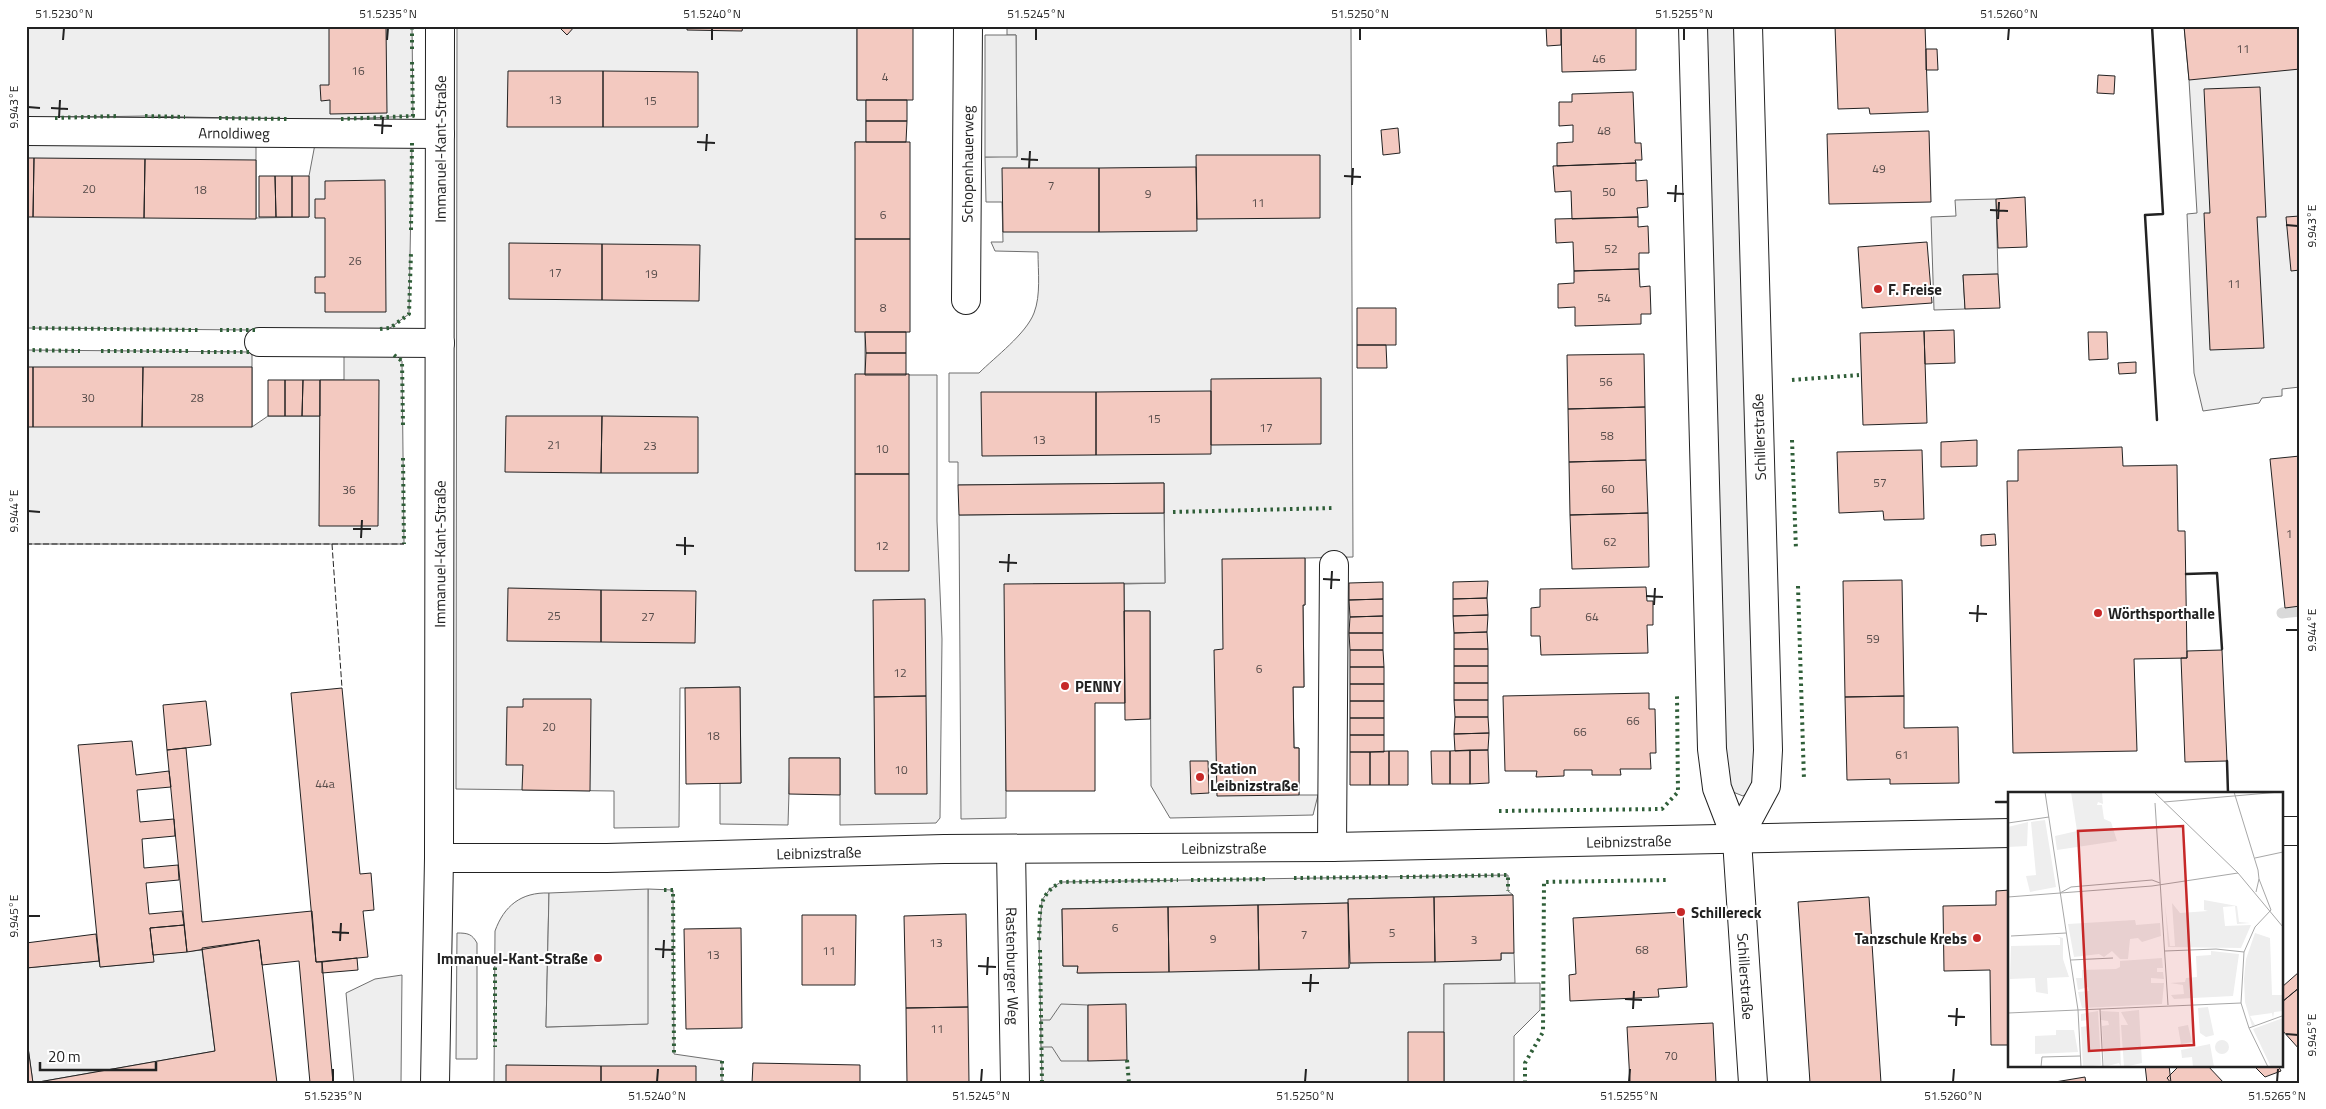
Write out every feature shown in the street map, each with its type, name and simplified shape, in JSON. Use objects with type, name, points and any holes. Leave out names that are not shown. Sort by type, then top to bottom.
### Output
[{"type":"street","name":"Immanuel-Kant-Straße","points":[[435,1083],[438,858],[440,26]]},
{"type":"street","name":"Schopenhauerweg","points":[[966,300],[968,26]]},
{"type":"street","name":"Schillerstraße","points":[[1693,26],[1712,748],[1717,788],[1736,840],[1753,1083]]},
{"type":"street","name":"Schillerstraße","points":[[1736,840],[1766,786],[1768,750],[1748,26]]},
{"type":"street","name":"Arnoldiweg","points":[[26,131],[440,134]]},
{"type":"street","points":[[260,342],[440,343]]},
{"type":"street","points":[[1332,847],[1334,564]]},
{"type":"street","points":[[2284,831],[2300,831]]},
{"type":"street","name":"Leibnizstraße","points":[[438,858],[607,858],[944,849],[1332,847],[2008,833]]},
{"type":"street","name":"Rastenburger Weg","points":[[1011,850],[1015,1083]]},
{"type":"shaded area","points":[[26,26],[412,26],[413,116],[324,120],[145,116],[26,118]]},
{"type":"shaded area","points":[[457,26],[857,26],[857,100],[866,100],[866,142],[855,142],[865,332],[865,375],[937,375],[937,521],[942,639],[940,818],[936,823],[840,825],[840,758],[790,758],[788,825],[720,824],[720,783],[741,783],[740,687],[680,688],[679,827],[614,828],[614,791],[456,789]]},
{"type":"shaded area","points":[[1007,26],[1351,26],[1353,557],[1305,558],[1305,605],[1303,605],[1304,687],[1293,687],[1294,747],[1299,748],[1299,795],[1318,795],[1313,815],[1170,818],[1151,786],[1150,611],[1124,611],[1124,584],[1165,583],[1164,483],[958,485],[958,462],[949,462],[949,373],[979,373],[1024,329],[1034,313],[1038,299],[1038,252],[995,251],[991,242],[1003,242],[1002,202],[986,202],[985,157],[1017,156],[1016,35],[1007,35]]},
{"type":"shaded area","points":[[1704,26],[1734,26],[1755,747],[1753,776],[1748,791],[1743,796],[1733,792],[1727,780],[1725,759]]},
{"type":"shaded area","points":[[2184,26],[2300,26],[2300,387],[2282,389],[2282,396],[2262,398],[2259,403],[2203,411],[2194,373],[2187,214],[2197,213]]},
{"type":"shaded area","points":[[985,35],[1016,35],[1017,157],[985,157]]},
{"type":"shaded area","points":[[412,143],[409,314],[390,328],[359,331],[26,328],[26,144],[256,145],[256,218],[309,217],[309,176],[315,144]]},
{"type":"shaded area","points":[[1996,199],[1998,274],[1963,275],[1965,309],[1934,310],[1931,217],[1956,216],[1955,200]]},
{"type":"shaded area","points":[[26,350],[252,352],[252,427],[268,416],[320,416],[320,380],[344,380],[344,352],[397,356],[402,361],[404,544],[26,544]]},
{"type":"shaded area","points":[[1164,513],[1165,583],[1033,584],[1006,729],[1006,818],[961,819],[959,515]]},
{"type":"shaded area","points":[[1508,875],[1508,891],[1513,895],[1349,899],[1348,903],[1062,909],[1063,966],[1078,966],[1078,973],[1349,968],[1350,963],[1501,960],[1501,953],[1514,953],[1515,983],[1444,984],[1444,1032],[1408,1083],[1042,1083],[1039,940],[1042,900],[1050,889],[1061,882]]},
{"type":"shaded area","points":[[648,889],[673,890],[674,1054],[722,1061],[722,1083],[494,1083],[495,931],[503,914],[522,898],[539,893],[549,893],[546,1027],[647,1024]]},
{"type":"shaded area","name":"Immanuel-Kant-Straße","points":[[648,889],[648,1024],[546,1027],[549,893]]},
{"type":"shaded area","points":[[457,933],[469,935],[477,943],[477,1059],[456,1059]]},
{"type":"shaded area","points":[[202,950],[215,1051],[33,1083],[26,1033],[26,968],[99,961],[100,967],[153,962],[153,955]]},
{"type":"shaded area","points":[[402,975],[401,1083],[354,1083],[346,993],[375,979]]},
{"type":"shaded area","points":[[1540,983],[1540,1010],[1514,1036],[1514,1083],[1444,1083],[1444,984]]},
{"type":"shaded area","points":[[1061,1004],[1088,1005],[1088,1061],[1061,1061],[1052,1047],[1041,1047],[1041,1020],[1050,1020]]},
{"type":"building","points":[[320,26],[386,26],[387,113],[330,114],[330,100],[321,101],[320,85],[329,85],[329,28]]},
{"type":"building","points":[[558,26],[575,26],[567,35]]},
{"type":"building","points":[[687,26],[743,26],[742,31],[687,30]]},
{"type":"building","points":[[857,26],[913,26],[913,100],[857,100]]},
{"type":"building","points":[[1546,26],[1561,26],[1561,45],[1547,46]]},
{"type":"building","points":[[1561,26],[1636,26],[1636,70],[1562,72]]},
{"type":"building","points":[[1835,26],[1925,26],[1928,112],[1870,114],[1869,108],[1838,109]]},
{"type":"building","points":[[2184,26],[2300,26],[2300,69],[2189,80]]},
{"type":"building","points":[[1926,49],[1937,49],[1938,70],[1926,70]]},
{"type":"building","points":[[508,71],[603,71],[603,127],[507,127]]},
{"type":"building","points":[[603,71],[698,72],[698,127],[603,127]]},
{"type":"building","points":[[2098,75],[2115,76],[2114,94],[2097,93]]},
{"type":"building","points":[[2260,87],[2266,217],[2257,217],[2264,348],[2210,350],[2204,213],[2210,213],[2204,89]]},
{"type":"building","points":[[1633,92],[1635,143],[1641,143],[1642,160],[1635,160],[1636,163],[1557,166],[1557,143],[1573,142],[1573,125],[1559,126],[1559,102],[1572,102],[1572,94]]},
{"type":"building","points":[[866,100],[907,100],[907,121],[866,121]]},
{"type":"building","points":[[866,121],[907,121],[906,142],[866,142]]},
{"type":"building","points":[[1398,128],[1400,153],[1383,155],[1381,130]]},
{"type":"building","points":[[1929,131],[1931,202],[1829,204],[1827,134]]},
{"type":"building","points":[[855,142],[910,142],[910,239],[855,239]]},
{"type":"building","points":[[1196,155],[1320,155],[1320,218],[1197,219]]},
{"type":"building","points":[[26,158],[34,158],[33,217],[26,217]]},
{"type":"building","points":[[34,158],[145,159],[144,218],[33,217]]},
{"type":"building","points":[[145,159],[256,160],[256,219],[144,218]]},
{"type":"building","points":[[1636,163],[1636,181],[1647,180],[1648,207],[1637,208],[1638,217],[1572,219],[1571,191],[1555,192],[1553,166]]},
{"type":"building","points":[[1196,167],[1197,231],[1099,232],[1099,168]]},
{"type":"building","points":[[1002,168],[1099,168],[1099,232],[1003,232]]},
{"type":"building","points":[[259,176],[275,176],[276,217],[259,217]]},
{"type":"building","points":[[275,176],[292,176],[292,217],[276,217]]},
{"type":"building","points":[[292,176],[309,176],[309,217],[292,217]]},
{"type":"building","points":[[385,180],[386,312],[325,312],[325,293],[315,293],[315,277],[325,277],[325,218],[315,218],[315,199],[325,199],[325,181]]},
{"type":"building","points":[[2025,197],[2027,247],[1998,248],[1996,199]]},
{"type":"building","points":[[2300,216],[2300,270],[2291,271],[2286,217]]},
{"type":"building","points":[[1638,217],[1638,227],[1648,226],[1649,253],[1639,253],[1639,269],[1574,271],[1573,242],[1556,243],[1555,219]]},
{"type":"building","points":[[855,239],[910,239],[910,332],[855,332]]},
{"type":"building","points":[[1927,242],[1932,303],[1862,308],[1858,247]]},
{"type":"building","points":[[509,243],[602,244],[602,300],[509,299]]},
{"type":"building","points":[[602,244],[700,245],[699,301],[602,300]]},
{"type":"building","points":[[1639,269],[1640,287],[1650,286],[1651,314],[1641,314],[1641,324],[1575,326],[1575,307],[1558,308],[1558,284],[1574,283],[1574,271]]},
{"type":"building","points":[[1998,274],[2000,308],[1965,309],[1963,275]]},
{"type":"building","points":[[1357,308],[1396,308],[1396,345],[1357,345]]},
{"type":"building","points":[[1954,330],[1955,363],[1925,364],[1924,331]]},
{"type":"building","points":[[1924,331],[1927,423],[1863,425],[1860,333]]},
{"type":"building","points":[[865,332],[906,332],[906,353],[866,353]]},
{"type":"building","points":[[2088,332],[2107,332],[2108,359],[2089,360]]},
{"type":"building","points":[[1357,345],[1386,345],[1387,368],[1357,368]]},
{"type":"building","points":[[866,353],[906,353],[906,375],[865,375]]},
{"type":"building","points":[[1644,354],[1645,407],[1568,409],[1567,355]]},
{"type":"building","points":[[2136,362],[2136,373],[2119,374],[2118,363]]},
{"type":"building","points":[[26,367],[33,367],[33,427],[26,427]]},
{"type":"building","points":[[33,367],[143,367],[142,427],[33,427]]},
{"type":"building","points":[[143,367],[252,367],[252,427],[142,427]]},
{"type":"building","points":[[855,374],[909,374],[909,474],[855,474]]},
{"type":"building","points":[[1321,378],[1321,444],[1211,445],[1211,379]]},
{"type":"building","points":[[268,380],[285,380],[285,416],[268,416]]},
{"type":"building","points":[[285,380],[303,380],[302,416],[285,416]]},
{"type":"building","points":[[303,380],[320,380],[320,416],[302,416]]},
{"type":"building","points":[[320,380],[379,380],[378,526],[319,526]]},
{"type":"building","points":[[1211,391],[1211,454],[1096,455],[1096,392]]},
{"type":"building","points":[[981,392],[1096,392],[1096,455],[982,456]]},
{"type":"building","points":[[1645,407],[1646,460],[1569,462],[1568,409]]},
{"type":"building","points":[[506,416],[602,416],[601,473],[505,472]]},
{"type":"building","points":[[602,416],[698,417],[698,473],[601,473]]},
{"type":"building","points":[[1977,440],[1977,466],[1941,467],[1941,442]]},
{"type":"building","name":"Wörthsporthalle","points":[[2122,447],[2123,466],[2177,465],[2178,531],[2185,531],[2187,658],[2134,659],[2137,751],[2013,753],[2007,481],[2018,481],[2018,450]]},
{"type":"building","points":[[1922,450],[1924,519],[1884,520],[1883,511],[1839,513],[1837,452]]},
{"type":"building","points":[[2300,456],[2300,606],[2285,608],[2270,459]]},
{"type":"building","points":[[1646,460],[1648,513],[1570,515],[1569,462]]},
{"type":"building","points":[[855,474],[909,474],[909,571],[855,571]]},
{"type":"building","points":[[1164,483],[1164,513],[959,515],[958,485]]},
{"type":"building","points":[[1648,513],[1649,567],[1572,569],[1570,515]]},
{"type":"building","points":[[1995,534],[1996,545],[1981,546],[1981,535]]},
{"type":"building","points":[[1305,558],[1305,605],[1303,605],[1304,687],[1293,687],[1294,748],[1299,748],[1299,795],[1217,796],[1214,650],[1223,649],[1222,559]]},
{"type":"building","points":[[1902,580],[1904,696],[1845,697],[1843,581]]},
{"type":"building","points":[[1488,581],[1487,598],[1453,599],[1453,582]]},
{"type":"building","points":[[1383,582],[1383,599],[1349,600],[1349,583]]},
{"type":"building","name":"PENNY","points":[[1124,583],[1125,703],[1095,703],[1095,791],[1006,791],[1004,584]]},
{"type":"building","points":[[1646,587],[1647,601],[1653,601],[1653,625],[1647,625],[1648,653],[1541,655],[1540,636],[1531,636],[1531,608],[1540,607],[1540,589]]},
{"type":"building","points":[[508,588],[601,590],[601,642],[507,641]]},
{"type":"building","points":[[601,590],[696,591],[695,643],[601,642]]},
{"type":"building","points":[[1487,598],[1488,615],[1453,616],[1453,599]]},
{"type":"building","points":[[925,599],[926,696],[874,697],[873,600]]},
{"type":"building","points":[[1383,599],[1383,616],[1350,617],[1349,600]]},
{"type":"building","points":[[1124,611],[1150,611],[1150,719],[1125,720]]},
{"type":"building","points":[[1488,615],[1487,632],[1454,633],[1453,616]]},
{"type":"building","points":[[1383,616],[1383,633],[1349,633],[1350,617]]},
{"type":"building","points":[[1487,632],[1488,649],[1454,649],[1454,633]]},
{"type":"building","points":[[1349,633],[1383,633],[1383,650],[1350,650]]},
{"type":"building","points":[[1454,649],[1488,649],[1488,666],[1454,666]]},
{"type":"building","points":[[1350,650],[1383,650],[1384,667],[1350,667]]},
{"type":"building","points":[[2222,650],[2227,761],[2185,762],[2181,658],[2187,658],[2187,651]]},
{"type":"building","points":[[1454,666],[1488,666],[1488,683],[1454,683]]},
{"type":"building","points":[[1350,667],[1384,667],[1384,684],[1350,684]]},
{"type":"building","points":[[1454,683],[1488,683],[1488,700],[1454,700]]},
{"type":"building","points":[[1350,684],[1384,684],[1384,701],[1350,701]]},
{"type":"building","points":[[740,687],[741,783],[686,784],[685,688]]},
{"type":"building","points":[[342,688],[360,874],[371,873],[374,910],[363,911],[368,957],[316,962],[291,693]]},
{"type":"building","points":[[1649,693],[1649,709],[1655,709],[1656,753],[1650,753],[1651,769],[1620,769],[1621,775],[1592,775],[1592,770],[1564,770],[1564,776],[1536,777],[1537,771],[1505,771],[1503,696]]},
{"type":"building","points":[[926,696],[927,794],[875,794],[874,697]]},
{"type":"building","points":[[1904,696],[1904,728],[1958,727],[1959,783],[1890,784],[1890,779],[1847,780],[1845,697]]},
{"type":"building","points":[[523,699],[591,699],[590,791],[522,790],[523,765],[506,765],[507,707],[523,707]]},
{"type":"building","points":[[1454,700],[1488,700],[1488,717],[1455,717]]},
{"type":"building","points":[[206,701],[211,745],[167,750],[163,705]]},
{"type":"building","points":[[1350,701],[1384,701],[1384,718],[1350,718]]},
{"type":"building","points":[[1455,717],[1488,717],[1489,733],[1454,734]]},
{"type":"building","points":[[1350,718],[1384,718],[1384,735],[1350,735]]},
{"type":"building","points":[[1489,733],[1488,750],[1455,751],[1454,734]]},
{"type":"building","points":[[1350,735],[1384,735],[1384,752],[1350,752]]},
{"type":"building","points":[[132,741],[136,775],[169,771],[171,787],[137,790],[140,822],[174,819],[175,836],[142,839],[144,868],[178,865],[179,880],[146,883],[149,914],[182,911],[184,925],[150,928],[154,962],[100,967],[78,745]]},
{"type":"building","points":[[186,748],[202,922],[312,911],[316,962],[322,962],[333,1083],[310,1083],[299,961],[262,965],[259,940],[187,952],[167,750]]},
{"type":"building","points":[[1470,750],[1488,750],[1489,783],[1470,784]]},
{"type":"building","points":[[1470,750],[1470,784],[1450,784],[1450,751]]},
{"type":"building","points":[[1389,751],[1389,785],[1370,785],[1370,752]]},
{"type":"building","points":[[1389,751],[1408,751],[1408,785],[1389,785]]},
{"type":"building","points":[[1431,751],[1450,751],[1450,784],[1432,784]]},
{"type":"building","points":[[1350,752],[1370,752],[1370,785],[1350,785]]},
{"type":"building","points":[[789,758],[840,758],[840,795],[789,794]]},
{"type":"building","name":"Station Leibnizstraße","points":[[1190,761],[1208,761],[1209,793],[1191,794]]},
{"type":"building","name":"Tanzschule Krebs","points":[[2008,890],[2008,1045],[1991,1045],[1990,970],[1944,971],[1943,906],[1996,905],[1996,891]]},
{"type":"building","points":[[1513,895],[1514,953],[1501,953],[1501,960],[1435,962],[1434,897]]},
{"type":"building","points":[[1434,897],[1435,962],[1350,963],[1348,899]]},
{"type":"building","points":[[1869,897],[1881,1083],[1810,1083],[1798,902]]},
{"type":"building","points":[[1348,903],[1349,968],[1259,970],[1258,905]]},
{"type":"building","points":[[1258,905],[1259,970],[1169,972],[1168,907]]},
{"type":"building","points":[[1168,907],[1169,972],[1077,973],[1078,966],[1063,966],[1062,909]]},
{"type":"building","points":[[1683,912],[1687,987],[1658,989],[1659,997],[1570,1001],[1569,975],[1576,974],[1573,918]]},
{"type":"building","points":[[966,914],[968,1007],[906,1008],[904,916]]},
{"type":"building","points":[[802,915],[856,915],[855,985],[802,985]]},
{"type":"building","points":[[184,925],[187,952],[153,955],[150,928]]},
{"type":"building","points":[[741,928],[742,1028],[686,1029],[684,929]]},
{"type":"building","points":[[96,934],[99,961],[26,968],[26,943]]},
{"type":"building","points":[[259,940],[277,1083],[33,1083],[215,1051],[202,948]]},
{"type":"building","points":[[357,958],[358,970],[322,973],[322,962]]},
{"type":"building","points":[[2299,972],[2300,987],[2284,1000],[2284,985]]},
{"type":"building","points":[[2300,987],[2300,1050],[2284,1032],[2284,1000]]},
{"type":"building","points":[[1126,1004],[1127,1060],[1088,1061],[1088,1005]]},
{"type":"building","points":[[968,1007],[969,1083],[907,1083],[906,1008]]},
{"type":"building","points":[[1713,1023],[1716,1083],[1630,1083],[1627,1027]]},
{"type":"building","points":[[1408,1032],[1444,1032],[1444,1083],[1408,1083]]},
{"type":"building","points":[[26,1033],[33,1083],[26,1083]]},
{"type":"building","points":[[753,1063],[860,1065],[860,1083],[752,1083]]},
{"type":"building","points":[[506,1065],[601,1066],[601,1083],[506,1083]]},
{"type":"building","points":[[601,1066],[696,1066],[696,1083],[601,1083]]},
{"type":"building","points":[[2145,1066],[2169,1066],[2171,1083],[2147,1083]]},
{"type":"building","points":[[2179,1066],[2208,1066],[2224,1083],[2171,1083],[2167,1078]]},
{"type":"building","points":[[2254,1066],[2278,1066],[2281,1071],[2265,1077]]},
{"type":"building","points":[[2085,1077],[2086,1083],[2049,1083]]},
{"type":"waterway","points":[[2282,613],[2300,611]]},
{"type":"hedge","points":[[412,26],[412,49]]},
{"type":"hedge","points":[[341,119],[413,116],[412,61]]},
{"type":"hedge","points":[[55,118],[118,116]]},
{"type":"hedge","points":[[145,116],[185,117]]},
{"type":"hedge","points":[[219,118],[290,119]]},
{"type":"hedge","points":[[411,230],[412,143]]},
{"type":"hedge","points":[[380,329],[390,328],[409,314],[411,253]]},
{"type":"hedge","points":[[26,328],[198,330]]},
{"type":"hedge","points":[[220,330],[258,330]]},
{"type":"hedge","points":[[26,350],[80,351]]},
{"type":"hedge","points":[[101,351],[189,351]]},
{"type":"hedge","points":[[201,352],[252,352]]},
{"type":"hedge","points":[[394,355],[402,361],[403,426]]},
{"type":"hedge","points":[[1792,380],[1859,375]]},
{"type":"hedge","points":[[1792,440],[1796,550]]},
{"type":"hedge","points":[[403,458],[404,544]]},
{"type":"hedge","points":[[1173,512],[1334,508]]},
{"type":"hedge","points":[[1798,586],[1804,780]]},
{"type":"hedge","points":[[1499,811],[1662,809],[1678,792],[1677,694]]},
{"type":"hedge","points":[[1400,877],[1508,875],[1508,891]]},
{"type":"hedge","points":[[1294,878],[1388,877]]},
{"type":"hedge","points":[[1191,880],[1269,879]]},
{"type":"hedge","points":[[1039,940],[1040,914],[1043,900],[1061,882],[1178,880]]},
{"type":"hedge","points":[[1525,1083],[1525,1063],[1543,1032],[1544,882],[1669,880]]},
{"type":"hedge","points":[[664,890],[673,890],[674,1054]]},
{"type":"hedge","points":[[1040,950],[1042,1083]]},
{"type":"hedge","points":[[495,961],[495,1047]]},
{"type":"hedge","points":[[1127,1060],[1129,1083]]},
{"type":"hedge","points":[[722,1061],[722,1083]]},
{"type":"fence","points":[[26,544],[404,544]]},
{"type":"fence","points":[[332,544],[342,688]]},
{"type":"wall","points":[[2152,26],[2163,214],[2145,215],[2157,420]]},
{"type":"wall","points":[[2186,574],[2217,573],[2222,649]]},
{"type":"wall","points":[[2227,761],[2228,792]]},
{"type":"wall","points":[[1996,802],[2008,802]]},
{"type":"place","name":"F. Freise","points":[[1878,289]]},
{"type":"place","name":"Wörthsporthalle","points":[[2098,613]]},
{"type":"place","name":"PENNY","points":[[1065,686]]},
{"type":"place","name":"Station Leibnizstraße","points":[[1200,777]]},
{"type":"place","name":"Schillereck","points":[[1681,912]]},
{"type":"place","name":"Tanzschule Krebs","points":[[1977,938]]},
{"type":"place","name":"Immanuel-Kant-Straße","points":[[598,958]]}]
